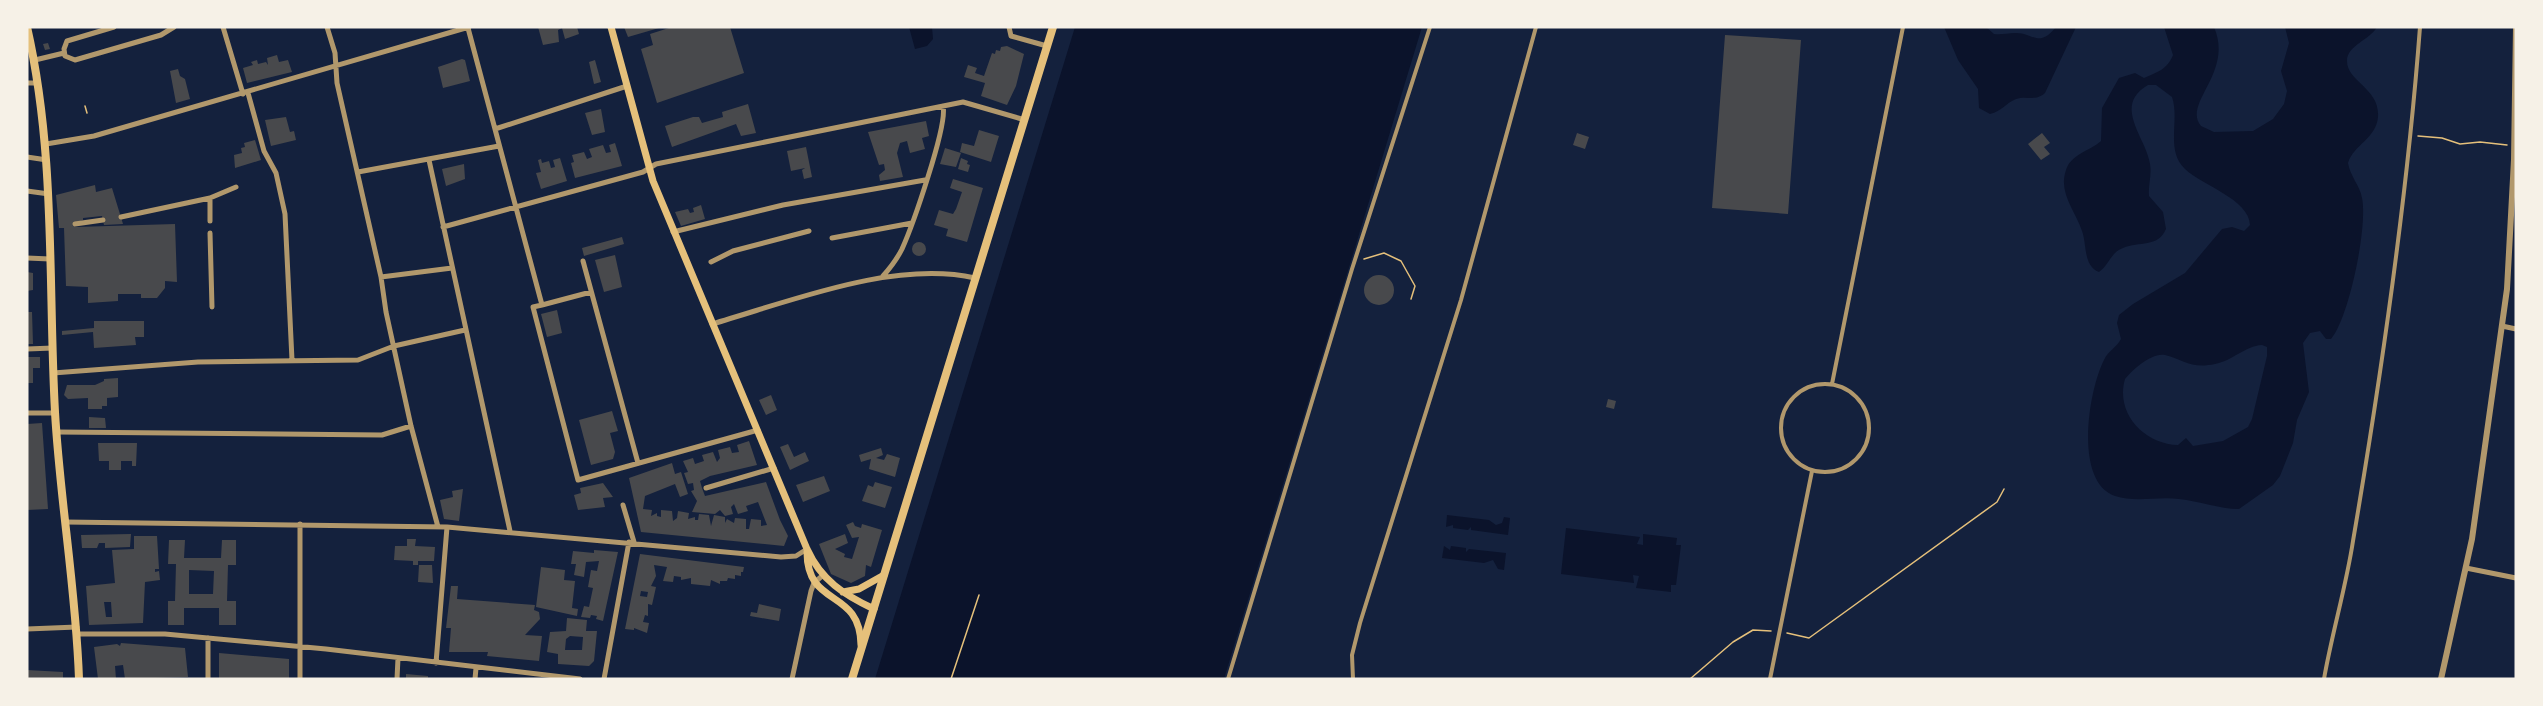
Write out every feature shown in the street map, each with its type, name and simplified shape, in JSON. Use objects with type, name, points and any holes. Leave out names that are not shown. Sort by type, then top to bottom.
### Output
[{"type":"highway","points":[[852,679],[1053,27]]},
{"type":"main road","points":[[27,27],[35,60],[46,144],[53,225],[50,259],[55,413],[77,631],[79,679]]},
{"type":"main road","points":[[611,27],[648,168],[689,271],[807,549],[822,576],[843,592],[874,609]]},
{"type":"main road","points":[[807,549],[808,573],[814,583],[853,613],[859,625],[861,650]]},
{"type":"main road","points":[[843,592],[860,589],[885,574]]},
{"type":"street","points":[[114,27],[70,39],[64,46],[64,53],[69,60],[75,60],[161,34],[174,27]]},
{"type":"street","points":[[224,27],[264,151],[276,173],[285,214],[292,360]]},
{"type":"street","points":[[327,27],[411,426],[438,526]]},
{"type":"street","points":[[46,144],[94,136],[245,94],[469,27],[542,305]]},
{"type":"street","points":[[1009,27],[1011,36],[1047,46]]},
{"type":"street","points":[[1228,679],[1352,269],[1430,27]]},
{"type":"street","points":[[1353,679],[1352,656],[1360,623],[1461,300],[1536,27]]},
{"type":"street","points":[[1832,384],[1903,27]]},
{"type":"street","points":[[2324,679],[2353,544],[2386,329],[2412,136],[2420,27]]},
{"type":"street","points":[[2441,679],[2466,568],[2484,468],[2502,326],[2515,144],[2516,27]]},
{"type":"street","points":[[35,60],[64,53]]},
{"type":"street","points":[[27,82],[38,83]]},
{"type":"street","points":[[495,129],[627,86]]},
{"type":"street","points":[[443,227],[643,172],[648,168],[679,159],[963,102],[1025,120]]},
{"type":"street","points":[[883,276],[897,258],[912,223],[942,125],[943,106]]},
{"type":"street","points":[[358,172],[499,146]]},
{"type":"street","points":[[27,157],[47,160]]},
{"type":"street","points":[[429,160],[510,531]]},
{"type":"street","points":[[673,232],[783,205],[925,180]]},
{"type":"street","points":[[121,217],[210,198],[236,187]]},
{"type":"street","points":[[27,191],[49,194]]},
{"type":"street","points":[[210,198],[210,221]]},
{"type":"street","points":[[75,224],[103,220]]},
{"type":"street","points":[[832,238],[912,223]]},
{"type":"street","points":[[711,262],[734,251],[809,231]]},
{"type":"street","points":[[210,233],[212,307]]},
{"type":"street","points":[[27,258],[50,259]]},
{"type":"street","points":[[583,261],[638,463]]},
{"type":"street","points":[[381,277],[452,268]]},
{"type":"street","points":[[689,271],[698,268]]},
{"type":"street","points":[[712,324],[883,276],[948,273],[975,278]]},
{"type":"street","points":[[591,292],[533,308],[578,480],[758,430]]},
{"type":"street","points":[[2502,326],[2516,328]]},
{"type":"street","points":[[53,373],[198,362],[358,360],[394,346],[465,330]]},
{"type":"street","points":[[27,349],[53,348]]},
{"type":"street","points":[[1819,384],[1832,384],[1845,388],[1863,406],[1869,430],[1867,443],[1856,460],[1839,471],[1812,471],[1802,467],[1786,451],[1780,423],[1785,409],[1793,396],[1805,388],[1819,384]]},
{"type":"street","points":[[27,412],[55,413]]},
{"type":"street","points":[[57,432],[382,435],[411,426]]},
{"type":"street","points":[[706,488],[774,468]]},
{"type":"street","points":[[1770,679],[1812,471]]},
{"type":"street","points":[[604,679],[632,542],[622,505]]},
{"type":"street","points":[[65,522],[438,526],[790,557],[802,554],[807,549]]},
{"type":"street","points":[[300,524],[300,679]]},
{"type":"street","points":[[436,663],[447,527]]},
{"type":"street","points":[[2466,568],[2516,578]]},
{"type":"street","points":[[792,679],[814,583],[822,576]]},
{"type":"street","points":[[27,629],[129,632],[299,646],[554,678],[579,679]]},
{"type":"street","points":[[208,638],[208,679]]},
{"type":"street","points":[[397,679],[398,658]]},
{"type":"street","points":[[475,679],[476,668]]},
{"type":"path","points":[[85,106],[87,113]]},
{"type":"path","points":[[2412,136],[2442,138],[2460,144],[2480,142],[2515,144]]},
{"type":"path","points":[[1352,269],[1373,255],[1384,253],[1394,256],[1403,264],[1415,286],[1411,299]]},
{"type":"path","points":[[1690,679],[1733,642],[1753,630],[1809,638],[1997,502],[2004,489]]},
{"type":"path","points":[[951,679],[978,596]]},
{"type":"water","points":[[909,27],[932,27],[933,39],[927,46],[915,49]]},
{"type":"water","points":[[1075,27],[1422,27],[1224,679],[875,679]]},
{"type":"water","points":[[1944,27],[1986,27],[1994,34],[2021,33],[2040,38],[2050,34],[2056,27],[2076,27],[2045,93],[2034,98],[2016,99],[1990,114],[1979,108],[1978,89],[1958,60]]},
{"type":"water","points":[[2164,27],[2214,27],[2218,44],[2218,59],[2198,107],[2197,117],[2201,126],[2214,132],[2253,131],[2273,119],[2284,104],[2287,91],[2281,71],[2289,43],[2285,27],[2377,27],[2351,51],[2347,61],[2352,75],[2374,99],[2378,117],[2373,131],[2351,156],[2348,163],[2361,194],[2363,211],[2360,249],[2350,293],[2338,328],[2331,339],[2326,339],[2320,331],[2310,333],[2303,343],[2309,392],[2297,420],[2293,443],[2280,476],[2273,485],[2239,509],[2179,499],[2131,499],[2115,496],[2102,487],[2093,472],[2089,454],[2088,433],[2093,391],[2104,360],[2121,339],[2117,323],[2119,315],[2185,273],[2222,229],[2232,227],[2244,231],[2250,225],[2248,216],[2234,200],[2193,175],[2179,161],[2174,144],[2175,115],[2172,97],[2156,85],[2148,85],[2138,93],[2133,102],[2132,112],[2150,164],[2149,196],[2163,212],[2166,229],[2163,235],[2153,242],[2119,250],[2099,272],[2090,265],[2082,231],[2066,194],[2064,178],[2066,170],[2076,156],[2101,141],[2102,108],[2119,78],[2135,73],[2144,78],[2165,67],[2173,55]],"holes":[[[2256,346],[2267,347],[2267,356],[2252,419],[2248,427],[2223,441],[2193,446],[2186,438],[2178,445],[2166,443],[2144,433],[2128,415],[2124,404],[2125,379],[2137,367],[2154,356],[2165,355],[2194,365],[2207,365],[2227,360]]]},
{"type":"water","points":[[1447,515],[1489,520],[1496,525],[1502,523],[1504,517],[1510,518],[1508,535],[1471,530],[1471,527],[1468,530],[1453,528],[1453,525],[1446,527]]},
{"type":"water","points":[[1566,528],[1640,537],[1637,544],[1643,545],[1643,534],[1677,538],[1676,545],[1681,545],[1676,585],[1671,585],[1671,592],[1636,588],[1639,576],[1633,575],[1634,583],[1561,574]]},
{"type":"water","points":[[1444,546],[1450,550],[1451,546],[1466,548],[1466,552],[1469,549],[1506,553],[1504,570],[1498,569],[1493,560],[1484,563],[1442,558]]},
{"type":"building","points":[[538,27],[577,27],[579,34],[565,39],[562,28],[558,30],[559,42],[543,45]]},
{"type":"building","points":[[624,27],[659,27],[659,28],[628,37]]},
{"type":"building","points":[[672,27],[730,27],[744,73],[657,103],[641,49],[653,45],[650,34]]},
{"type":"building","points":[[1725,35],[1801,40],[1788,214],[1712,208]]},
{"type":"building","points":[[48,43],[50,49],[45,50],[43,44]]},
{"type":"building","points":[[1007,46],[1024,54],[1016,86],[1007,105],[981,96],[985,83],[964,77],[968,65],[977,68],[975,73],[984,76],[992,53],[995,54],[996,50],[1000,51],[1001,47]]},
{"type":"building","points":[[277,55],[279,62],[288,60],[292,72],[247,83],[243,68],[253,65],[251,62],[257,60],[258,64],[266,62],[268,65],[267,58]]},
{"type":"building","points":[[465,60],[470,81],[443,88],[438,67]]},
{"type":"building","points":[[595,60],[601,82],[594,84],[589,62]]},
{"type":"building","points":[[178,69],[180,76],[185,79],[190,99],[176,103],[170,71]]},
{"type":"building","points":[[748,104],[756,133],[741,136],[736,124],[672,147],[665,126],[693,117],[699,117],[702,123],[723,117],[722,112]]},
{"type":"building","points":[[601,109],[605,132],[592,135],[585,113]]},
{"type":"building","points":[[286,117],[290,132],[294,131],[296,140],[271,146],[265,120]]},
{"type":"building","points":[[926,121],[929,136],[922,138],[925,149],[910,153],[907,141],[900,143],[897,153],[903,177],[880,181],[879,175],[885,170],[884,164],[879,165],[868,132]]},
{"type":"building","points":[[979,130],[999,136],[991,162],[960,152],[962,143],[974,146]]},
{"type":"building","points":[[1577,133],[1589,137],[1585,149],[1573,145]]},
{"type":"building","points":[[2042,133],[2050,143],[2044,147],[2050,154],[2041,160],[2028,144]]},
{"type":"building","points":[[255,140],[261,160],[235,168],[234,155],[242,153],[241,148],[245,147],[244,143]]},
{"type":"building","points":[[615,143],[622,166],[575,178],[571,163],[574,162],[572,155],[584,152],[587,159],[592,157],[589,149],[603,145],[606,153],[611,152],[609,145]]},
{"type":"building","points":[[806,147],[812,177],[804,179],[802,170],[805,168],[791,171],[787,151]]},
{"type":"building","points":[[945,148],[961,153],[956,167],[940,164]]},
{"type":"building","points":[[560,158],[567,181],[541,189],[536,173],[541,172],[538,160],[541,159],[542,163],[549,161],[551,168],[555,167],[553,160]]},
{"type":"building","points":[[961,158],[968,161],[967,164],[970,165],[968,172],[958,169]]},
{"type":"building","points":[[464,164],[465,179],[446,186],[442,169]]},
{"type":"building","points":[[953,179],[983,188],[967,242],[946,236],[948,229],[934,225],[939,210],[953,214],[956,209],[962,192],[950,188]]},
{"type":"building","points":[[95,185],[96,192],[112,188],[123,224],[104,225],[102,216],[83,218],[75,223],[75,227],[175,224],[177,282],[165,281],[165,288],[157,298],[141,298],[141,294],[118,294],[118,301],[88,303],[88,287],[66,286],[64,228],[59,228],[56,195]]},
{"type":"building","points":[[701,205],[705,219],[681,226],[675,212],[688,209],[690,213],[694,212],[693,208]]},
{"type":"building","points":[[622,237],[624,244],[584,256],[582,248]]},
{"type":"building","points":[[919,242],[924,244],[926,249],[924,254],[919,256],[914,254],[912,249],[914,244]]},
{"type":"building","points":[[615,255],[622,287],[604,292],[595,260]]},
{"type":"building","points":[[27,272],[33,273],[33,290],[27,291]]},
{"type":"building","points":[[1379,275],[1390,279],[1394,290],[1390,301],[1379,305],[1368,301],[1364,290],[1368,279]]},
{"type":"building","points":[[557,310],[562,333],[547,337],[541,314]]},
{"type":"building","points":[[27,312],[32,312],[33,344],[27,344]]},
{"type":"building","points":[[94,321],[144,321],[144,337],[135,337],[136,345],[94,348],[93,332],[62,335],[62,331],[94,328]]},
{"type":"building","points":[[27,357],[40,357],[40,368],[33,368],[33,383],[27,383]]},
{"type":"building","points":[[118,378],[118,397],[107,398],[107,406],[102,406],[102,409],[88,409],[88,398],[68,399],[64,395],[67,385],[95,385],[104,379]]},
{"type":"building","points":[[771,395],[777,410],[766,415],[759,400]]},
{"type":"building","points":[[1608,399],[1616,401],[1614,409],[1606,407]]},
{"type":"building","points":[[612,411],[618,431],[610,433],[615,452],[613,459],[591,465],[579,420]]},
{"type":"building","points":[[89,417],[105,418],[106,428],[89,428]]},
{"type":"building","points":[[42,423],[48,509],[27,510],[27,424]]},
{"type":"building","points":[[749,441],[757,465],[710,476],[700,481],[702,488],[705,496],[766,482],[788,536],[784,546],[641,532],[629,478],[672,463],[675,474],[681,472],[688,494],[680,497],[675,484],[645,496],[643,509],[652,510],[651,516],[657,513],[657,516],[661,517],[661,510],[672,511],[673,521],[677,518],[678,511],[689,513],[688,519],[695,517],[695,520],[698,520],[699,514],[709,515],[711,526],[714,515],[725,517],[725,523],[727,519],[734,523],[735,518],[746,519],[746,529],[749,529],[751,519],[761,520],[761,526],[767,525],[758,502],[746,506],[748,511],[738,514],[734,504],[731,507],[733,514],[725,516],[720,510],[715,514],[692,512],[697,501],[691,491],[694,490],[693,483],[688,484],[684,473],[688,472],[683,461],[693,458],[695,464],[704,461],[702,455],[713,452],[717,462],[720,458],[718,450],[730,447],[732,453],[739,452],[737,445]]},
{"type":"building","points":[[98,443],[137,443],[136,466],[132,466],[132,461],[121,461],[121,470],[109,470],[109,461],[99,461]]},
{"type":"building","points":[[788,444],[794,457],[805,452],[809,461],[790,470],[780,447]]},
{"type":"building","points":[[881,448],[883,455],[876,458],[884,460],[887,454],[900,458],[895,477],[869,469],[871,459],[861,462],[859,455]]},
{"type":"building","points":[[824,476],[830,491],[803,502],[796,485]]},
{"type":"building","points":[[875,482],[892,487],[885,508],[862,501],[868,485],[873,487]]},
{"type":"building","points":[[603,483],[613,497],[603,498],[605,507],[578,510],[574,495],[581,493],[580,488]]},
{"type":"building","points":[[463,489],[459,521],[444,519],[440,500],[453,497],[452,491]]},
{"type":"building","points":[[853,522],[855,526],[861,528],[862,524],[882,530],[871,567],[866,565],[865,576],[851,583],[831,574],[819,544],[845,534],[848,543],[835,549],[845,554],[844,557],[852,559],[859,537],[852,538],[846,525]]},
{"type":"building","points":[[131,534],[130,547],[105,548],[105,543],[99,543],[97,548],[82,548],[81,535]]},
{"type":"building","points":[[134,536],[157,536],[159,569],[155,569],[155,572],[159,571],[160,580],[145,582],[143,623],[89,625],[86,586],[115,583],[112,550],[134,549]],"holes":[[[104,602],[111,602],[112,617],[106,617]]]},
{"type":"building","points":[[407,539],[416,539],[415,546],[435,547],[434,561],[418,561],[418,565],[413,565],[413,561],[394,560],[395,546],[407,546]]},
{"type":"building","points":[[169,540],[185,540],[184,558],[221,558],[222,540],[236,540],[236,565],[228,565],[227,601],[236,601],[236,625],[219,625],[219,608],[184,608],[184,625],[168,625],[168,601],[175,601],[176,564],[168,564]],"holes":[[[189,570],[214,571],[213,594],[189,594]]]},
{"type":"building","points":[[594,550],[618,552],[603,621],[596,619],[597,616],[581,617],[584,606],[589,607],[593,588],[588,587],[591,570],[597,571],[599,561],[586,562],[584,577],[574,575],[576,564],[571,564],[573,551],[594,553]]},
{"type":"building","points":[[640,554],[744,567],[741,576],[735,575],[735,579],[728,578],[727,581],[720,581],[720,584],[711,580],[710,586],[691,584],[691,578],[681,580],[681,577],[674,576],[673,582],[663,581],[667,567],[654,565],[656,576],[651,586],[656,587],[652,605],[648,604],[648,616],[645,615],[643,622],[649,623],[647,633],[634,628],[634,630],[625,629]],"holes":[[[641,591],[648,592],[647,597],[640,596]]]},
{"type":"building","points":[[419,565],[432,565],[433,583],[418,582]]},
{"type":"building","points":[[541,567],[565,570],[564,580],[575,581],[572,608],[578,609],[577,616],[536,607]]},
{"type":"building","points":[[451,586],[458,586],[457,599],[535,605],[534,610],[539,612],[540,619],[525,635],[542,636],[539,661],[487,656],[488,652],[449,652],[451,628],[446,628]]},
{"type":"building","points":[[759,604],[781,609],[779,621],[750,616],[751,612],[757,613]]},
{"type":"building","points":[[567,618],[587,620],[586,631],[597,631],[594,661],[589,666],[558,664],[558,654],[547,652],[550,632],[566,631]],"holes":[[[570,636],[583,637],[582,650],[565,650],[566,639]]]},
{"type":"building","points":[[121,643],[185,648],[188,677],[125,679],[123,665],[115,666],[116,679],[98,679],[94,647],[117,644],[120,646]]},
{"type":"building","points":[[219,653],[289,659],[289,679],[219,679]]},
{"type":"building","points":[[27,670],[63,672],[63,679],[27,679]]},
{"type":"building","points":[[406,674],[428,676],[428,679],[406,679]]}]
